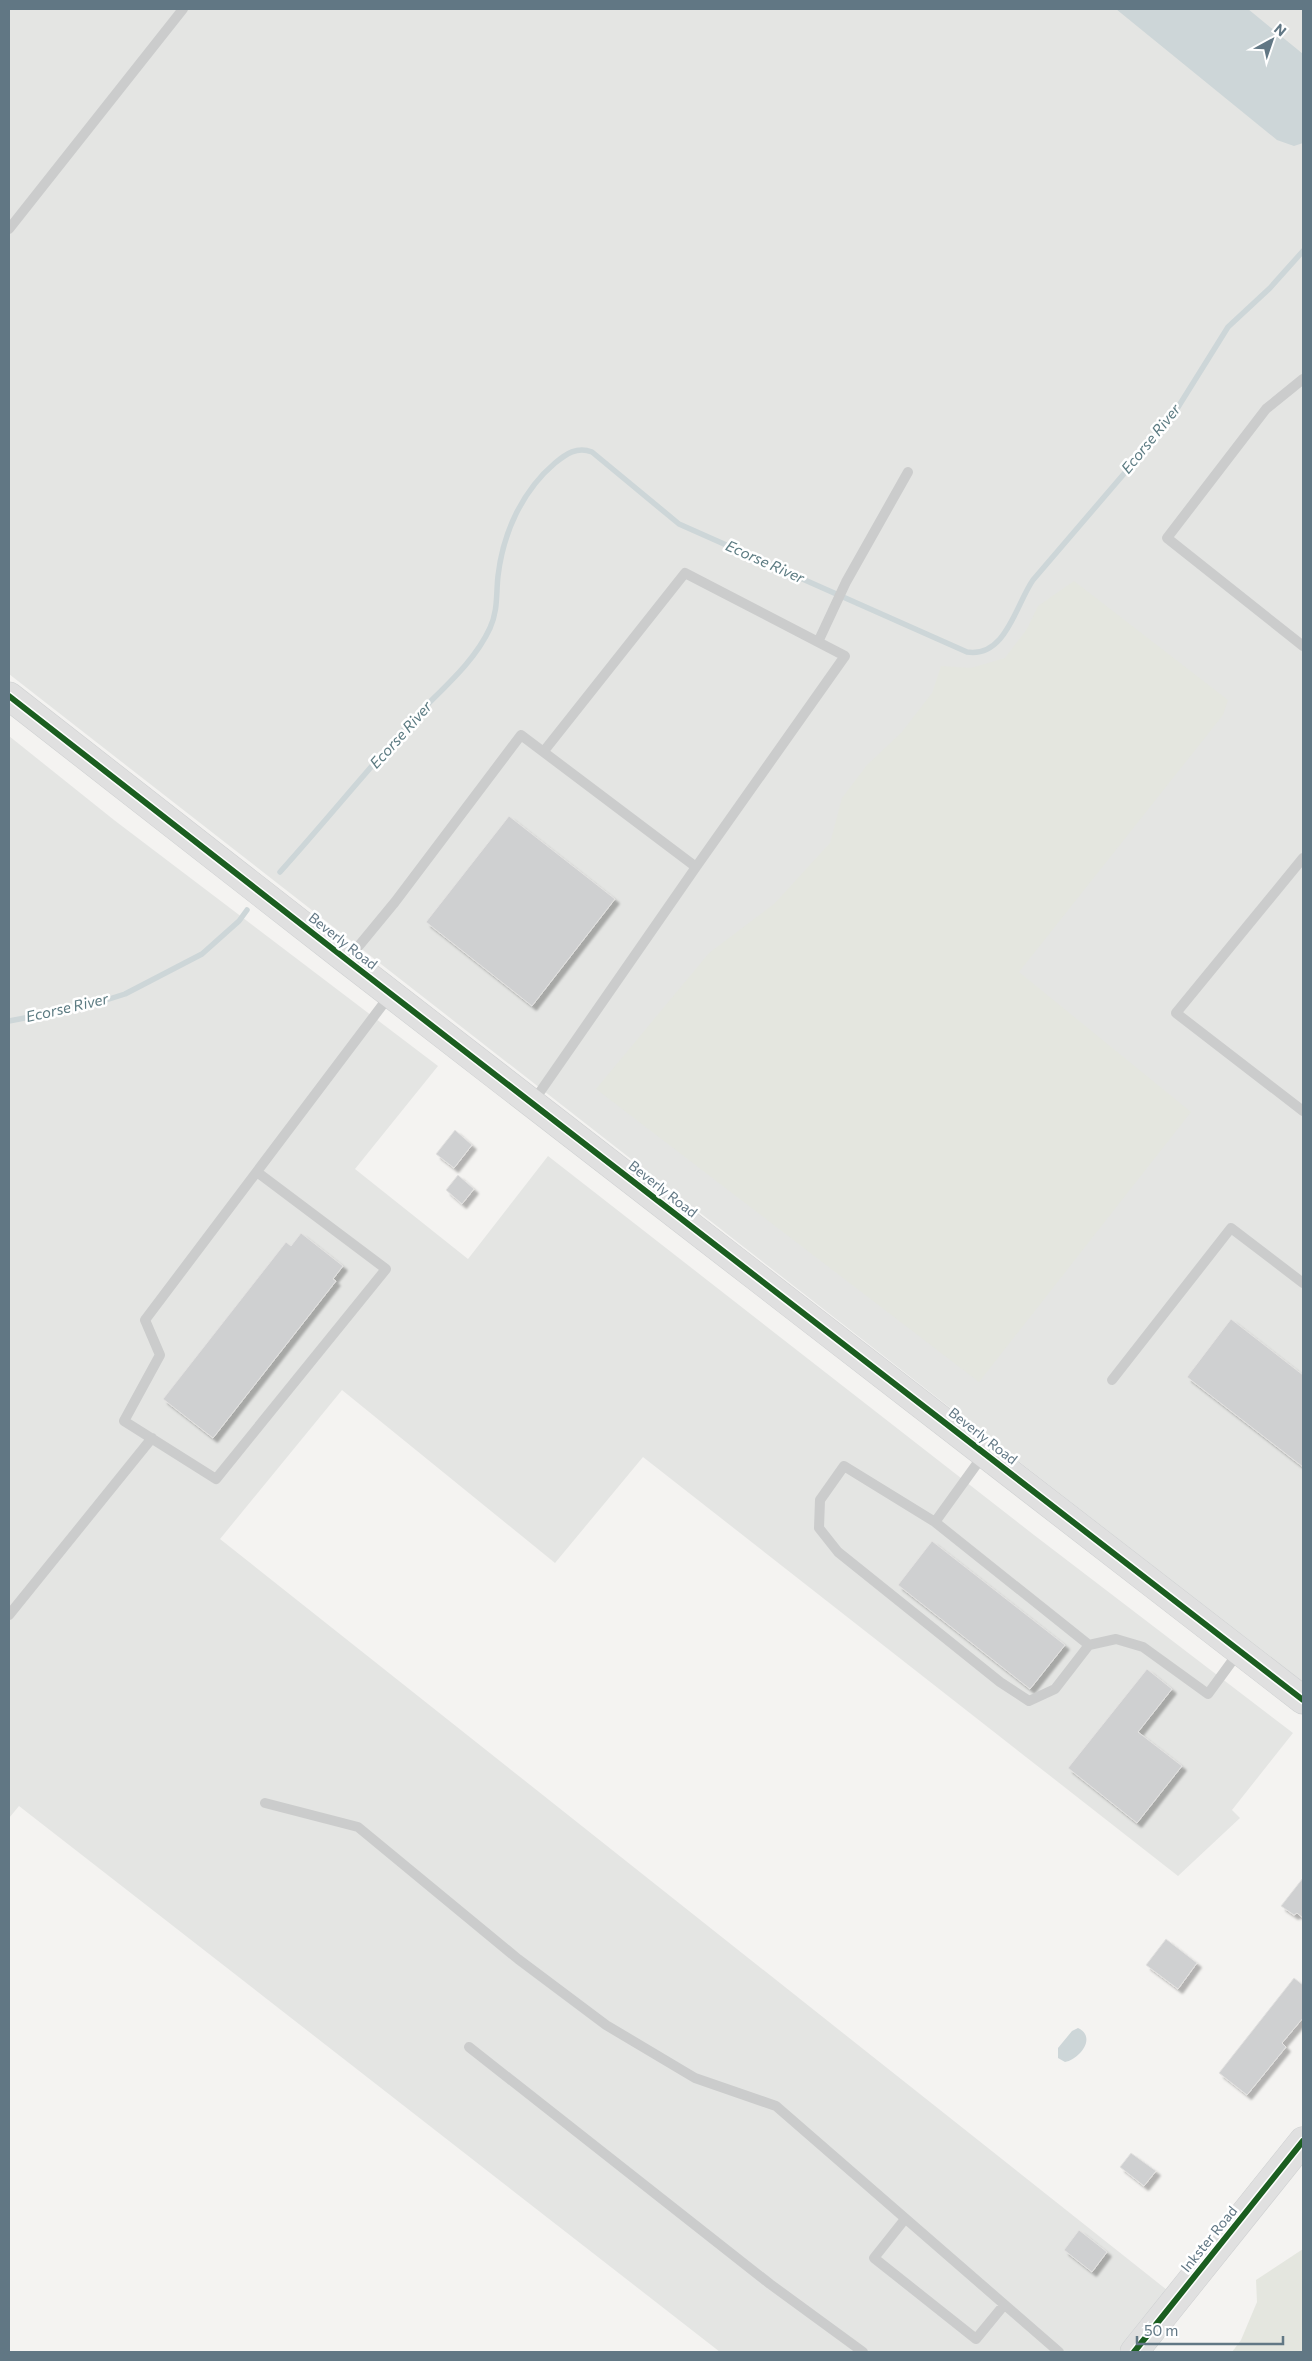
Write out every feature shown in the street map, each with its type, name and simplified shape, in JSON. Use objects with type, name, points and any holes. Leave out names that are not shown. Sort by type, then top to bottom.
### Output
[{"type":"street","name":"Beverly Road","points":[[9,696],[1303,1700]]},
{"type":"street","name":"Inkster Road","points":[[1134,2352],[1303,2141]]},
{"type":"lane","points":[[9,229],[182,9]]},
{"type":"lane","points":[[1303,379],[1266,408],[1166,538],[1303,646]]},
{"type":"lane","points":[[818,642],[846,582],[908,472]]},
{"type":"lane","points":[[532,1103],[696,866],[845,656],[685,573],[544,751]]},
{"type":"lane","points":[[347,960],[395,902],[521,735],[696,866]]},
{"type":"lane","points":[[1303,858],[1176,1013],[1303,1111]]},
{"type":"lane","points":[[257,1172],[386,1269],[216,1480],[124,1421],[160,1355],[145,1320],[391,994]]},
{"type":"lane","points":[[1112,1380],[1231,1228],[1303,1283]]},
{"type":"lane","points":[[9,1615],[152,1438]]},
{"type":"lane","points":[[936,1522],[985,1453]]},
{"type":"lane","points":[[1089,1645],[936,1522],[844,1466],[820,1500],[819,1528],[838,1552],[1000,1682],[1029,1701],[1055,1689],[1089,1645],[1116,1638],[1143,1647],[1208,1694],[1240,1650]]},
{"type":"lane","points":[[265,1803],[358,1827],[518,1959],[606,2025],[695,2078],[776,2106],[1058,2352]]},
{"type":"lane","points":[[469,2047],[762,2278],[863,2352]]},
{"type":"lane","points":[[905,2219],[874,2258],[976,2339],[1004,2305]]},
{"type":"shaded area","points":[[9,9],[1303,9],[1303,1683],[9,674]]},
{"type":"shaded area","points":[[1116,9],[1248,9],[1303,54],[1303,143],[1294,146],[1277,140]]},
{"type":"shaded area","points":[[1074,581],[1228,700],[1223,715],[1019,972],[1191,1112],[979,1382],[596,1089],[709,953],[774,904],[830,843],[842,798],[867,765],[902,732],[932,693],[941,666],[971,668],[1005,658],[1027,629],[1038,606]]},
{"type":"shaded area","points":[[9,736],[114,820],[438,1066],[355,1169],[468,1259],[548,1156],[1034,1535],[1293,1733],[1232,1810],[1240,1818],[1178,1876],[643,1457],[555,1563],[342,1390],[220,1539],[1167,2290],[1118,2352],[720,2352],[19,1806],[9,1818]]},
{"type":"shaded area","points":[[1078,2028],[1084,2032],[1086,2042],[1076,2057],[1065,2062],[1058,2058],[1058,2048],[1072,2031]]},
{"type":"shaded area","points":[[1303,2249],[1303,2352],[1232,2352],[1241,2340],[1257,2302],[1256,2280]]},
{"type":"building","points":[[509,816],[615,899],[532,1006],[426,922]]},
{"type":"building","points":[[455,1130],[472,1145],[454,1168],[436,1154]]},
{"type":"building","points":[[458,1175],[474,1189],[462,1204],[446,1190]]},
{"type":"building","points":[[301,1233],[343,1266],[333,1279],[336,1281],[213,1438],[163,1399],[286,1242],[291,1246]]},
{"type":"building","points":[[1231,1319],[1303,1375],[1303,1467],[1187,1377]]},
{"type":"building","points":[[932,1541],[1065,1645],[1030,1689],[898,1585]]},
{"type":"building","points":[[1147,1669],[1172,1689],[1138,1732],[1182,1766],[1137,1823],[1068,1768]]},
{"type":"building","points":[[1303,1878],[1303,1918],[1297,1913],[1294,1915],[1281,1906]]},
{"type":"building","points":[[1166,1939],[1197,1963],[1178,1989],[1146,1965]]},
{"type":"building","points":[[1294,1978],[1303,1985],[1303,2018],[1282,2043],[1286,2047],[1247,2095],[1219,2073]]},
{"type":"building","points":[[1131,2153],[1156,2171],[1144,2186],[1120,2167]]},
{"type":"building","points":[[1079,2230],[1107,2252],[1092,2272],[1064,2250]]},
{"type":"waterway","name":"Ecorse River","points":[[280,872],[407,726],[463,668],[482,642],[493,622],[504,544],[516,514],[533,486],[543,474],[568,454],[577,450],[592,452],[679,524],[967,652],[980,652],[991,647],[1001,638],[1033,580],[1170,420],[1228,327],[1270,288],[1303,251]]},
{"type":"waterway","name":"Ecorse River","points":[[9,1021],[87,1006],[125,994],[202,954],[239,921],[247,910]]},
{"type":"cycle path","points":[[9,696],[1303,1700]]},
{"type":"cycle path","points":[[1134,2352],[1303,2141]]}]
